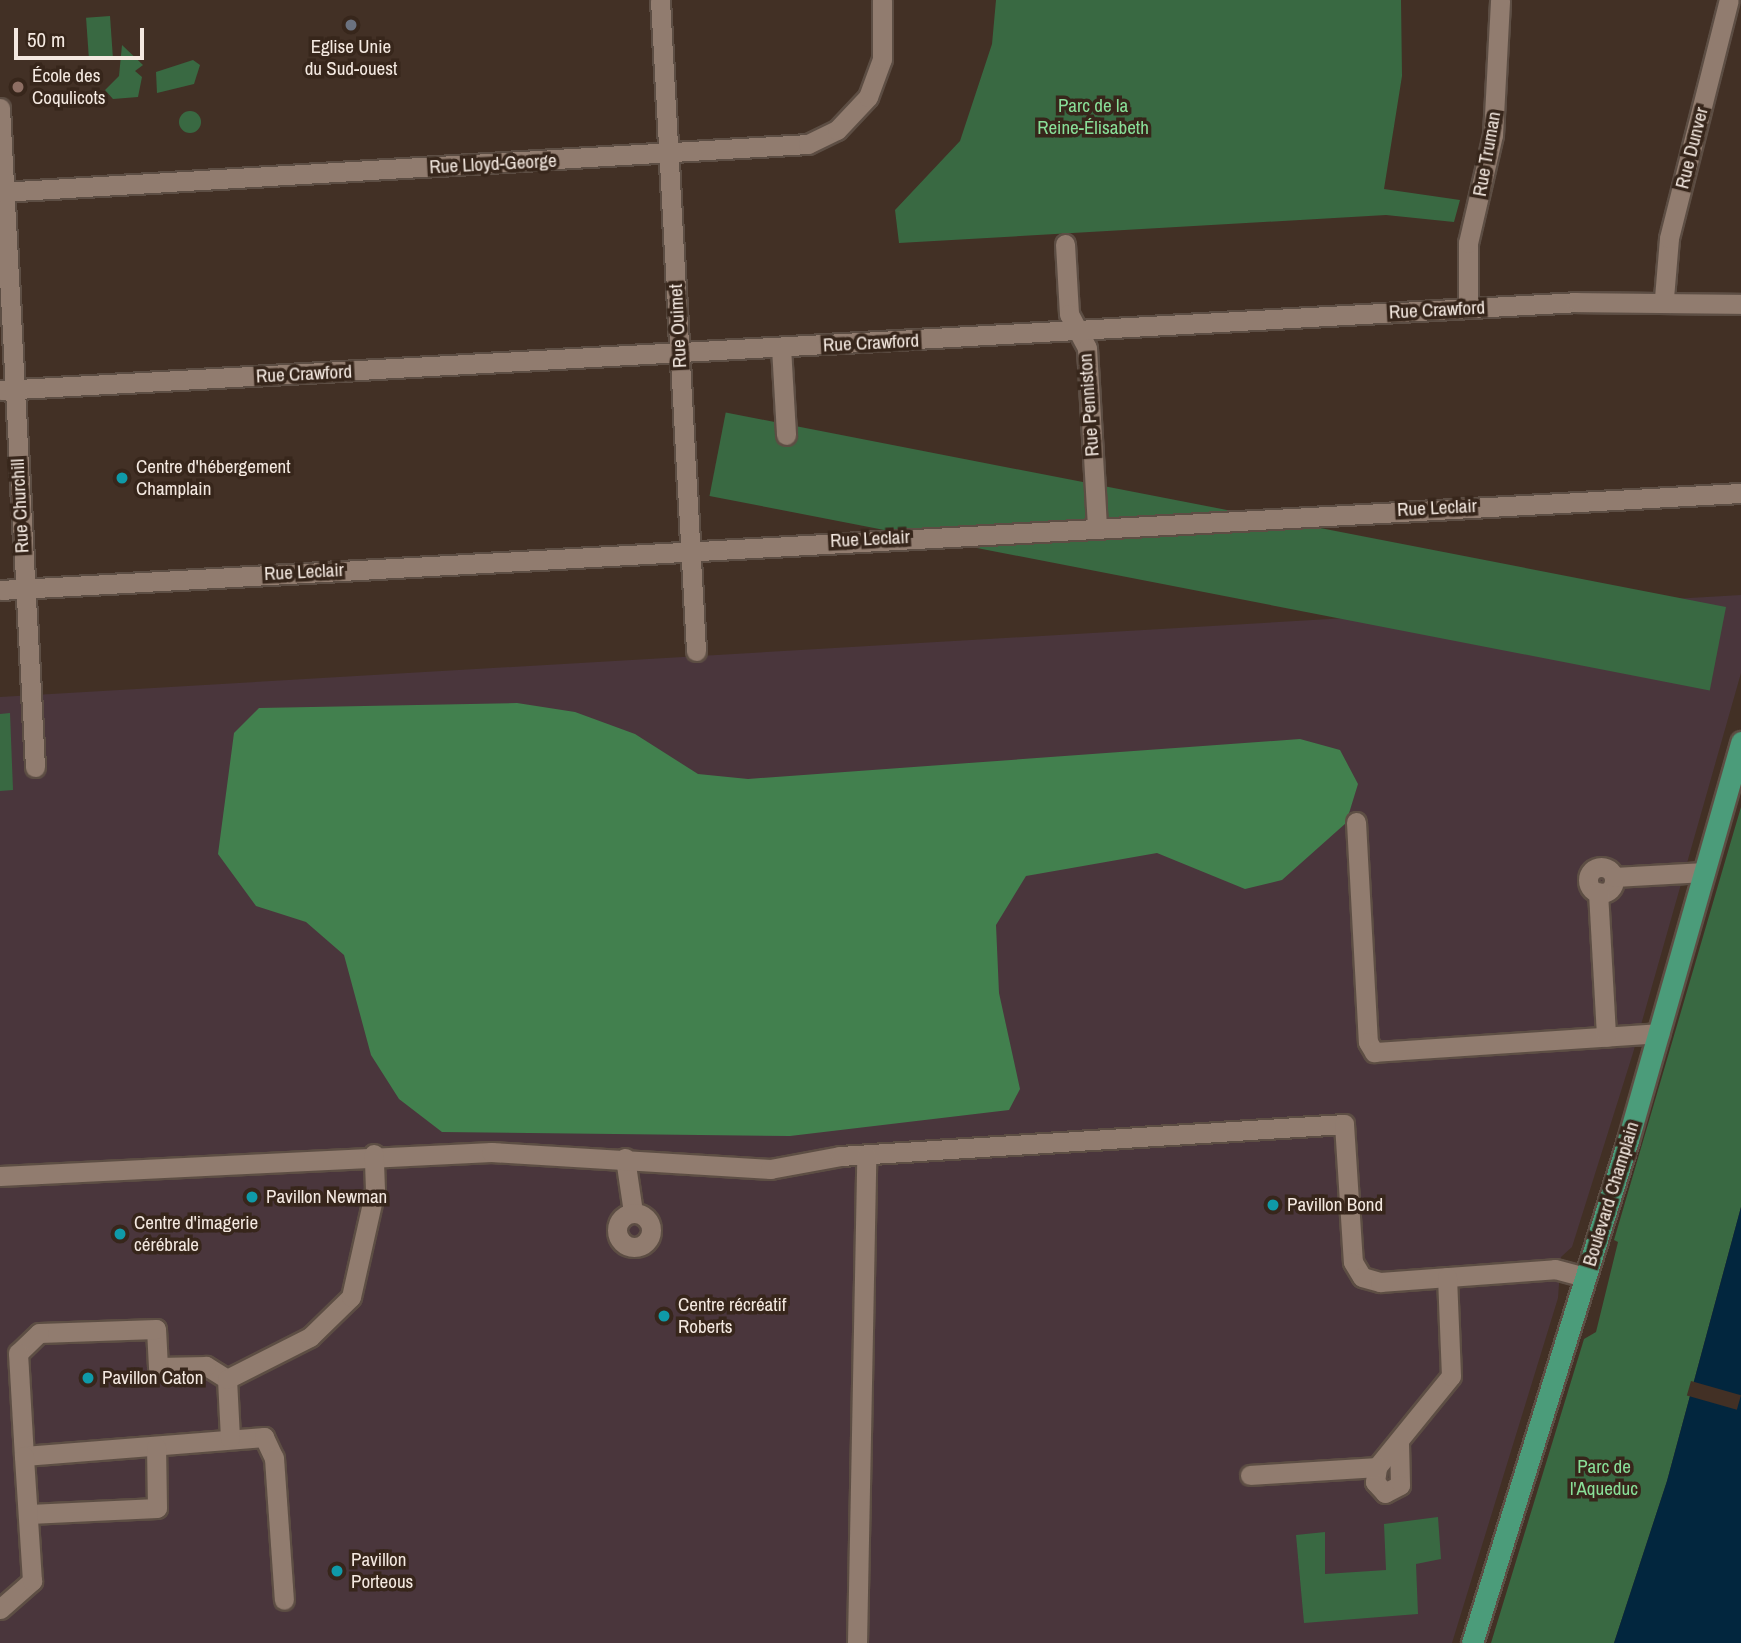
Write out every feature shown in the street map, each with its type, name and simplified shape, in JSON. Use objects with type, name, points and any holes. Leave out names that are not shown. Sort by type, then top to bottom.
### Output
[{"type":"main road","name":"Boulevard Champlain","points":[[1472,1643],[1659,1033],[1741,742]]},
{"type":"street","name":"Rue Ouimet","points":[[660,0],[696,651]]},
{"type":"street","name":"Rue Lloyd-George","points":[[2,192],[796,146],[837,130],[862,107],[878,72],[881,0]]},
{"type":"street","name":"Rue Truman","points":[[1468,308],[1468,243],[1493,135],[1500,0]]},
{"type":"street","name":"Rue Dunver","points":[[1664,298],[1669,239],[1729,0]]},
{"type":"street","name":"Rue Churchill","points":[[0,108],[7,390],[25,588],[35,767]]},
{"type":"street","name":"Rue Penniston","points":[[1065,244],[1069,314],[1087,348],[1097,527]]},
{"type":"street","name":"Rue Crawford","points":[[7,390],[1664,298],[1741,304]]},
{"type":"street","points":[[780,347],[786,435]]},
{"type":"street","name":"Rue Leclair","points":[[0,590],[1741,493]]},
{"type":"street","points":[[1356,822],[1368,1042],[1374,1052],[1659,1033]]},
{"type":"street","points":[[1606,1037],[1598,892],[1588,884],[1593,869],[1606,868],[1614,877],[1705,872]]},
{"type":"street","points":[[0,1175],[374,1154],[625,1158],[770,1169],[866,1156],[1343,1124],[1356,1271],[1371,1282],[1555,1269],[1585,1277]]},
{"type":"street","points":[[227,1379],[310,1337],[351,1297],[375,1190],[374,1154]]},
{"type":"street","points":[[857,1643],[866,1156]]},
{"type":"street","points":[[625,1158],[633,1212]]},
{"type":"street","points":[[1250,1475],[1377,1466],[1399,1443],[1451,1376],[1447,1277]]},
{"type":"street","points":[[0,1609],[32,1581],[29,1514],[23,1504],[24,1456],[18,1353],[39,1333],[156,1329],[158,1367],[206,1366],[227,1379]]},
{"type":"street","points":[[227,1379],[230,1438]]},
{"type":"street","points":[[24,1456],[156,1447],[230,1438],[270,1441],[284,1600]]},
{"type":"street","points":[[1377,1466],[1377,1488],[1397,1489],[1399,1443]]},
{"type":"street","points":[[29,1514],[157,1508],[156,1447]]},
{"type":"shaded area","points":[[1741,595],[1741,673],[1633,1053],[1572,1247],[1561,1257],[1558,1298],[1452,1643],[0,1643],[0,697]]},
{"type":"green space","name":"Parc de la Reine-Élisabeth","points":[[996,0],[1401,0],[1402,76],[1384,189],[1460,200],[1454,222],[1386,215],[899,243],[895,210],[960,141],[992,44]]},
{"type":"green space","points":[[110,16],[113,57],[89,59],[86,18]]},
{"type":"green space","points":[[122,45],[143,65],[135,71],[142,77],[138,97],[113,99],[105,90],[119,76]]},
{"type":"green space","points":[[193,60],[200,65],[194,84],[157,93],[156,72]]},
{"type":"green space","points":[[190,111],[198,114],[201,122],[198,130],[190,133],[182,130],[179,122],[182,114]]},
{"type":"green space","points":[[726,413],[1726,607],[1710,690],[710,496]]},
{"type":"green space","points":[[517,703],[575,712],[635,734],[698,774],[748,779],[1300,739],[1340,750],[1358,784],[1346,823],[1282,880],[1245,889],[1157,853],[1026,876],[996,925],[999,993],[1020,1089],[1009,1110],[790,1136],[442,1132],[399,1099],[371,1055],[344,955],[306,922],[256,906],[218,854],[234,733],[259,708]]},
{"type":"green space","points":[[10,713],[13,790],[0,791],[0,714]]},
{"type":"green space","name":"Parc de l'Aqueduc","points":[[1741,807],[1741,1207],[1667,1481],[1614,1643],[1491,1643],[1584,1339],[1596,1332],[1618,1242],[1614,1240]]},
{"type":"green space","points":[[1438,1517],[1441,1559],[1416,1564],[1418,1614],[1304,1623],[1296,1535],[1325,1532],[1325,1574],[1386,1570],[1384,1524]]},
{"type":"water","points":[[1741,1207],[1741,1643],[1614,1643],[1667,1481]]},
{"type":"pier","points":[[1691,1381],[1741,1395],[1737,1410],[1687,1395]]},
{"type":"place","name":"Eglise Unie du Sud-ouest","points":[[351,25]]},
{"type":"place","name":"École des Coqulicots","points":[[18,87]]},
{"type":"place","name":"Centre d'hébergement Champlain","points":[[122,478]]},
{"type":"place","name":"Pavillon Newman","points":[[252,1197]]},
{"type":"place","name":"Pavillon Bond","points":[[1273,1205]]},
{"type":"place","name":"Centre d'imagerie cérébrale","points":[[120,1234]]},
{"type":"place","name":"Centre récréatif Roberts","points":[[664,1316]]},
{"type":"place","name":"Pavillon Caton","points":[[88,1378]]},
{"type":"place","name":"Pavillon Porteous","points":[[337,1571]]}]
